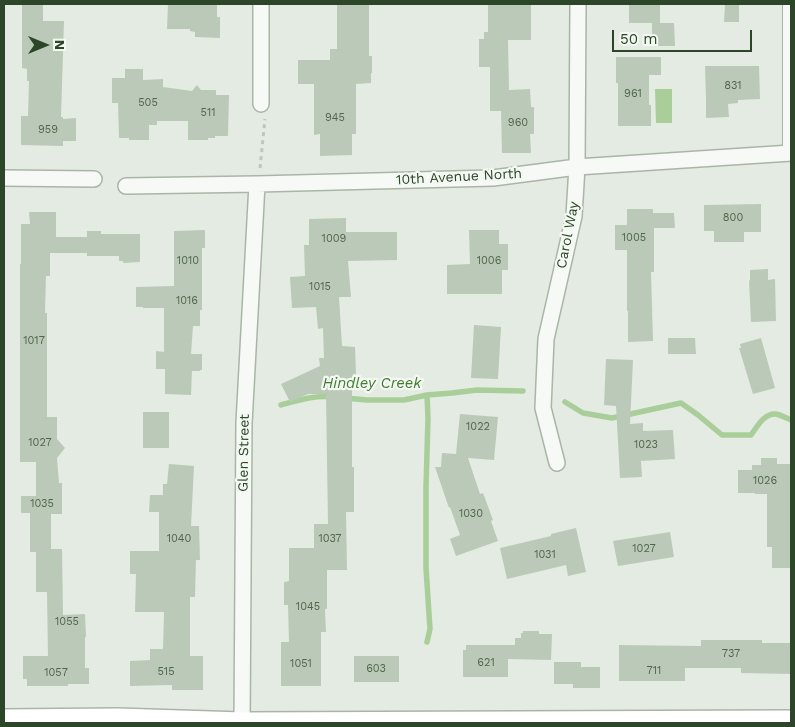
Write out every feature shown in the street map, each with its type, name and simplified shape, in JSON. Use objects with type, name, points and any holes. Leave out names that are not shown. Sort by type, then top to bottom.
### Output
[{"type":"street","points":[[261,4],[261,104]]},
{"type":"street","name":"Carol Way","points":[[556,463],[543,408],[546,339],[574,216],[577,167],[578,4]]},
{"type":"street","name":"10th Avenue North","points":[[126,186],[493,178],[577,167],[789,153]]},
{"type":"street","points":[[4,178],[94,179]]},
{"type":"street","name":"Glen Street","points":[[242,723],[244,423],[257,184]]},
{"type":"street","points":[[4,720],[242,723],[791,721]]},
{"type":"lane","points":[[787,4],[789,153]]},
{"type":"path","points":[[257,184],[262,161],[265,117],[261,104]]},
{"type":"shaded area","points":[[655,89],[672,89],[672,123],[656,123]]},
{"type":"building","points":[[168,4],[217,4],[217,17],[220,17],[220,38],[195,37],[195,32],[190,31],[190,29],[167,29]]},
{"type":"building","points":[[337,4],[369,4],[369,56],[372,56],[371,83],[356,84],[356,134],[352,134],[352,155],[320,156],[320,134],[314,135],[314,84],[298,84],[298,60],[330,60],[330,49],[337,49]]},
{"type":"building","points":[[488,4],[531,4],[531,40],[508,40],[509,90],[530,89],[531,107],[534,107],[534,134],[530,134],[531,153],[502,153],[501,111],[490,111],[490,67],[479,67],[479,39],[484,39],[484,32],[488,32]]},
{"type":"building","points":[[629,4],[660,4],[660,23],[674,23],[675,46],[652,46],[652,23],[629,23]]},
{"type":"building","points":[[725,4],[739,4],[739,22],[724,22]]},
{"type":"building","points":[[22,5],[43,5],[43,21],[64,21],[61,117],[63,119],[76,118],[76,141],[63,141],[63,146],[21,145],[21,116],[28,116],[29,81],[27,81],[27,69],[22,68]]},
{"type":"building","points":[[616,57],[661,57],[661,75],[649,75],[651,126],[618,126]]},
{"type":"building","points":[[705,66],[759,66],[760,99],[738,100],[738,103],[728,104],[729,117],[706,118]]},
{"type":"building","points":[[125,69],[143,69],[143,80],[163,79],[163,87],[192,91],[197,85],[201,90],[216,90],[216,95],[229,95],[228,136],[215,136],[215,138],[208,138],[208,140],[188,140],[188,121],[157,121],[157,125],[149,125],[149,140],[119,138],[118,103],[112,103],[112,78],[125,78]]},
{"type":"building","points":[[761,204],[761,232],[744,232],[744,242],[714,242],[714,231],[704,231],[704,205]]},
{"type":"building","points":[[627,209],[653,209],[653,213],[674,213],[675,228],[654,228],[654,272],[651,272],[653,341],[628,342],[627,250],[615,250],[615,225],[627,225]]},
{"type":"building","points":[[29,212],[56,212],[56,237],[87,237],[87,231],[101,231],[101,234],[140,234],[140,262],[123,263],[123,261],[119,261],[119,256],[87,256],[87,253],[50,253],[50,276],[46,276],[47,417],[57,417],[57,439],[65,448],[57,458],[59,483],[62,483],[62,514],[51,514],[51,549],[62,549],[63,615],[85,614],[85,668],[89,668],[89,684],[27,686],[27,679],[23,679],[23,656],[48,656],[47,592],[36,592],[36,552],[30,552],[30,513],[21,513],[21,496],[36,496],[36,462],[20,462],[21,224],[30,224]]},
{"type":"building","points":[[346,218],[346,232],[397,232],[397,260],[348,261],[351,297],[339,297],[342,346],[355,347],[356,374],[353,374],[352,389],[354,512],[346,512],[347,570],[327,570],[326,632],[321,632],[321,686],[281,686],[281,642],[289,642],[288,605],[284,605],[284,582],[289,581],[289,548],[314,548],[314,524],[328,524],[326,394],[308,394],[290,402],[281,384],[320,366],[319,358],[324,358],[323,328],[318,329],[316,307],[292,308],[290,277],[305,276],[304,245],[309,245],[309,219]]},
{"type":"building","points":[[205,230],[205,248],[202,248],[202,310],[200,310],[200,326],[193,326],[191,354],[202,354],[202,370],[192,371],[191,395],[165,394],[165,369],[156,369],[156,351],[164,352],[164,308],[136,307],[136,287],[174,286],[174,231]]},
{"type":"building","points":[[469,230],[499,230],[499,244],[508,244],[508,270],[502,270],[502,294],[447,294],[447,265],[470,264]]},
{"type":"building","points":[[768,269],[768,280],[775,279],[776,321],[751,322],[750,270]]},
{"type":"building","points":[[474,325],[501,327],[498,379],[471,378]]},
{"type":"building","points":[[668,338],[695,338],[696,354],[668,354]]},
{"type":"building","points":[[761,338],[775,388],[753,394],[739,348],[741,348],[740,344]]},
{"type":"building","points":[[606,359],[633,360],[630,424],[643,423],[643,431],[673,430],[675,459],[641,461],[642,477],[620,478],[616,406],[604,405]]},
{"type":"building","points":[[143,412],[169,412],[169,448],[143,448]]},
{"type":"building","points":[[460,414],[498,417],[494,460],[468,458],[480,494],[483,493],[493,520],[491,521],[498,541],[456,556],[450,539],[460,535],[435,467],[441,467],[442,453],[456,454]]},
{"type":"building","points":[[761,458],[777,458],[777,464],[791,464],[791,568],[772,568],[772,547],[767,547],[767,494],[738,493],[738,470],[752,470],[752,465],[761,465]]},
{"type":"building","points":[[169,464],[194,466],[191,526],[199,526],[200,560],[196,560],[195,597],[190,597],[190,656],[203,656],[203,690],[172,690],[172,685],[130,686],[130,661],[150,660],[150,649],[163,649],[164,612],[135,612],[136,574],[130,574],[130,551],[159,551],[159,512],[149,512],[150,495],[163,495],[163,484],[167,484]]},
{"type":"building","points":[[576,528],[586,572],[568,576],[566,565],[507,579],[500,548]]},
{"type":"building","points":[[670,532],[674,557],[618,566],[613,541]]},
{"type":"building","points":[[523,631],[539,631],[539,634],[552,634],[551,660],[508,659],[508,677],[463,677],[463,650],[466,650],[466,645],[515,645],[515,638],[521,638]]},
{"type":"building","points":[[701,640],[762,640],[762,643],[791,643],[791,674],[741,673],[741,668],[685,668],[685,681],[619,681],[619,645],[701,646]]},
{"type":"building","points":[[354,656],[399,656],[399,682],[354,682]]},
{"type":"building","points":[[554,662],[581,662],[581,667],[600,667],[600,688],[573,688],[573,684],[554,684]]},
{"type":"waterway","name":"Hindley Creek","points":[[345,398],[404,400],[427,395],[477,390],[523,391]]},
{"type":"waterway","points":[[427,395],[426,568],[430,629],[427,642]]},
{"type":"waterway","name":"Hindley Creek","points":[[281,405],[313,397],[333,397]]},
{"type":"waterway","name":"Hindley Creek","points":[[565,402],[583,413],[612,418],[681,403],[722,435],[751,435],[761,421],[772,414],[778,414],[791,420]]}]
